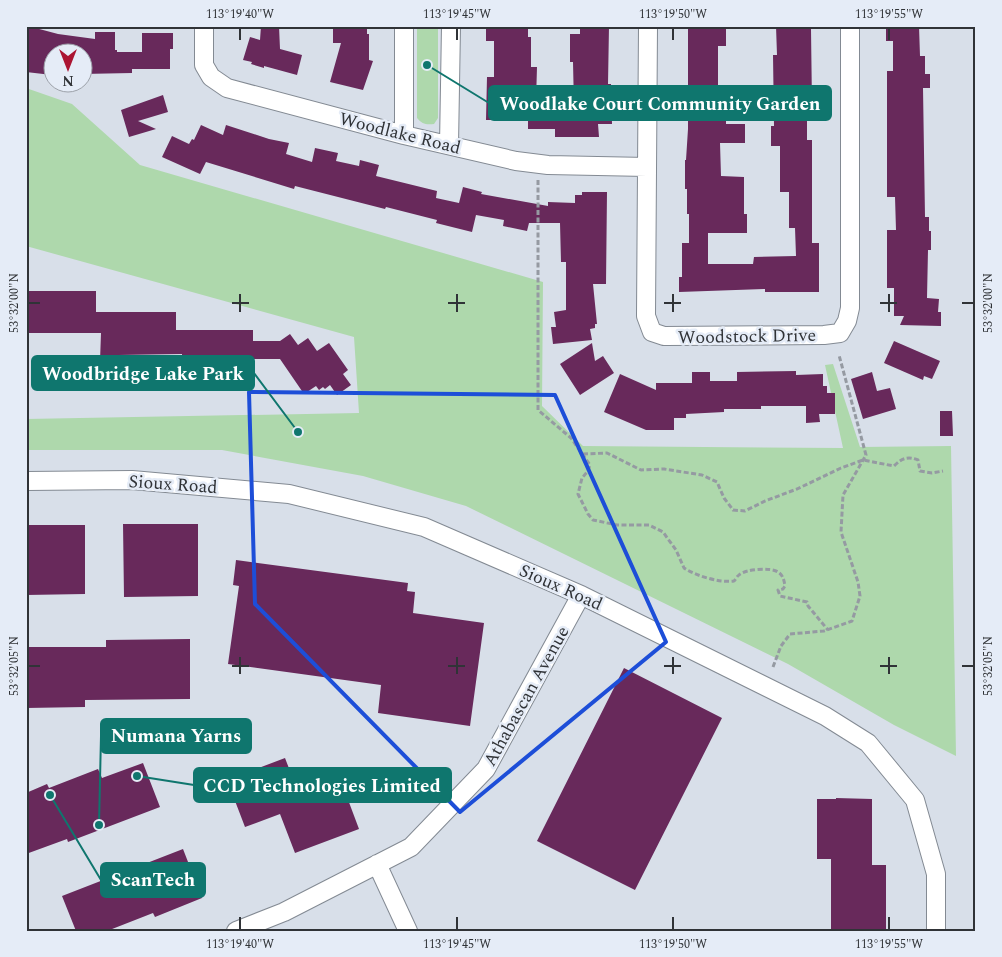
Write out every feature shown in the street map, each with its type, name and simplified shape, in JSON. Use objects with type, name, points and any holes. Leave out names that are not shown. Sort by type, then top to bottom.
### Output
[{"type":"street","name":"Woodlake Road","points":[[204,26],[204,65],[211,77],[227,88],[404,135],[516,161],[548,165],[647,167]]},
{"type":"street","points":[[404,26],[404,135]]},
{"type":"street","points":[[449,145],[451,26]]},
{"type":"street","name":"Woodstock Drive","points":[[648,26],[646,316],[652,332],[664,336],[824,335],[840,333],[848,321],[850,308],[850,26]]},
{"type":"street","name":"Sioux Road","points":[[26,481],[132,480],[290,494],[424,527],[582,595],[825,716],[868,743],[914,800],[936,874],[936,931]]},
{"type":"street","name":"Athabascan Avenue","points":[[236,931],[284,912],[411,847],[486,769],[582,595]]},
{"type":"street","points":[[377,864],[408,931]]},
{"type":"path","points":[[538,177],[538,410],[571,438],[590,465],[582,478],[578,494],[588,514],[593,520],[617,525],[649,526],[663,532],[670,539],[684,568],[701,577],[709,577],[726,582],[734,581],[739,574],[748,571],[764,569],[777,571],[783,578],[785,586],[783,589],[778,590],[780,596],[807,602],[826,630]]},
{"type":"path","points":[[773,667],[781,646],[790,634],[826,630],[852,621],[860,596],[858,582],[841,532],[844,495],[866,455],[839,356]]},
{"type":"path","points":[[583,454],[607,453],[641,470],[664,468],[702,475],[717,482],[724,498],[734,510],[745,511],[863,460],[894,466],[900,460],[911,457],[918,460],[920,471],[932,473],[943,471]]},
{"type":"highlighted area","points":[[249,392],[555,395],[666,642],[460,812],[255,604]]},
{"type":"green space","points":[[417,26],[438,26],[438,118],[434,124],[424,124],[417,118]]},
{"type":"green space","points":[[26,88],[72,104],[140,165],[543,282],[542,406],[583,446],[843,448],[825,365],[833,364],[860,447],[951,446],[956,756],[894,725],[788,664],[466,506],[363,476],[222,450],[26,450],[26,419],[359,413],[354,337],[26,246]]},
{"type":"building","points":[[28,26],[58,34],[95,39],[95,32],[115,32],[115,50],[117,52],[142,52],[142,33],[173,33],[173,49],[170,49],[170,69],[132,69],[132,73],[92,74],[92,42],[42,42],[42,74],[26,72],[26,33]]},
{"type":"building","points":[[261,26],[279,26],[280,49],[302,55],[297,75],[264,66],[264,68],[243,60],[250,37],[260,40]]},
{"type":"building","points":[[333,26],[367,26],[367,34],[369,34],[369,60],[373,61],[363,90],[330,82],[341,43],[333,43]]},
{"type":"building","points":[[486,26],[528,26],[528,37],[531,37],[531,67],[537,67],[536,101],[544,101],[544,107],[574,107],[573,62],[570,62],[570,34],[580,34],[580,26],[609,26],[608,84],[611,84],[612,124],[598,124],[599,137],[555,137],[555,129],[528,129],[528,120],[486,120],[487,77],[494,77],[494,41],[486,41]]},
{"type":"building","points":[[688,26],[726,26],[726,46],[718,46],[718,89],[726,89],[726,124],[745,124],[745,143],[720,143],[721,176],[744,177],[744,214],[747,214],[747,233],[708,233],[708,264],[753,264],[754,257],[796,256],[795,228],[789,228],[789,192],[780,192],[780,146],[771,146],[771,126],[774,126],[773,55],[777,55],[776,26],[804,26],[804,29],[811,29],[812,106],[807,106],[807,140],[812,140],[812,243],[819,243],[819,292],[765,292],[765,289],[679,292],[679,277],[682,277],[682,243],[689,243],[689,214],[687,214],[687,189],[685,189],[688,129]]},
{"type":"building","points":[[886,26],[919,26],[920,56],[925,56],[925,74],[930,74],[930,88],[923,88],[925,217],[929,217],[929,231],[931,231],[931,250],[928,250],[927,298],[939,299],[938,312],[941,312],[941,326],[900,325],[904,316],[894,316],[894,288],[887,288],[887,230],[896,230],[895,197],[887,197],[887,71],[893,71],[893,41],[886,41]]},
{"type":"building","points":[[163,95],[168,112],[138,121],[156,129],[129,137],[121,110]]},
{"type":"building","points":[[201,125],[223,135],[226,125],[269,139],[289,143],[286,154],[312,162],[315,148],[338,153],[336,161],[359,166],[360,160],[379,165],[376,176],[437,191],[436,198],[459,203],[463,187],[482,192],[481,194],[548,206],[548,202],[575,203],[575,195],[582,195],[582,192],[607,192],[606,284],[593,284],[597,324],[595,324],[595,328],[590,329],[592,340],[553,344],[551,327],[556,327],[554,312],[566,310],[566,262],[561,262],[560,223],[529,223],[527,231],[503,226],[504,220],[476,215],[472,232],[436,223],[437,220],[386,207],[385,209],[295,186],[294,189],[206,162],[200,174],[162,157],[172,136],[189,144],[192,139],[194,140]]},
{"type":"building","points":[[26,291],[96,291],[96,312],[176,312],[176,330],[253,330],[253,341],[280,341],[290,334],[298,345],[308,338],[317,351],[329,343],[348,370],[343,374],[351,385],[337,395],[330,385],[325,389],[323,387],[319,390],[316,386],[304,394],[280,359],[253,359],[253,364],[238,364],[238,372],[199,373],[199,379],[182,379],[182,354],[119,355],[119,361],[100,361],[101,333],[26,333]]},
{"type":"building","points":[[894,341],[940,361],[932,379],[924,376],[923,380],[884,363]]},
{"type":"building","points":[[592,343],[595,361],[603,356],[614,373],[580,395],[560,364]]},
{"type":"building","points":[[796,371],[796,375],[823,374],[823,386],[827,386],[827,393],[835,393],[835,414],[819,414],[820,422],[806,423],[806,406],[761,406],[761,409],[724,409],[724,412],[686,414],[686,418],[674,418],[674,430],[646,430],[604,412],[620,374],[656,390],[656,383],[692,383],[692,372],[710,372],[710,381],[737,381],[737,372]]},
{"type":"building","points":[[872,372],[877,391],[890,388],[896,409],[863,419],[851,379]]},
{"type":"building","points":[[940,411],[952,411],[953,436],[940,436]]},
{"type":"building","points":[[123,524],[198,524],[198,596],[124,597]]},
{"type":"building","points":[[26,525],[85,525],[85,594],[26,595]]},
{"type":"building","points":[[236,560],[408,583],[407,591],[415,592],[413,613],[484,623],[470,726],[378,713],[381,685],[228,664],[239,586],[233,585]]},
{"type":"building","points":[[190,639],[190,699],[85,700],[85,707],[26,708],[26,647],[106,647],[106,640]]},
{"type":"building","points":[[624,668],[722,718],[635,890],[537,841]]},
{"type":"building","points":[[285,758],[300,797],[341,781],[359,829],[295,853],[280,814],[245,827],[227,780]]},
{"type":"building","points":[[143,763],[160,807],[68,842],[67,839],[26,854],[26,793],[47,784],[49,788],[98,769],[102,778]]},
{"type":"building","points":[[817,799],[872,799],[872,865],[886,865],[886,931],[831,931],[831,859],[817,859]]},
{"type":"building","points":[[183,849],[202,898],[155,917],[153,913],[107,931],[76,931],[62,896]]},
{"type":"place","name":"Woodlake Court Community Garden","points":[[427,65]]},
{"type":"place","name":"Woodbridge Lake Park","points":[[298,432]]},
{"type":"place","name":"CCD Technologies Limited","points":[[137,776]]},
{"type":"place","name":"ScanTech","points":[[50,795]]},
{"type":"place","name":"Numana Yarns","points":[[99,825]]}]
